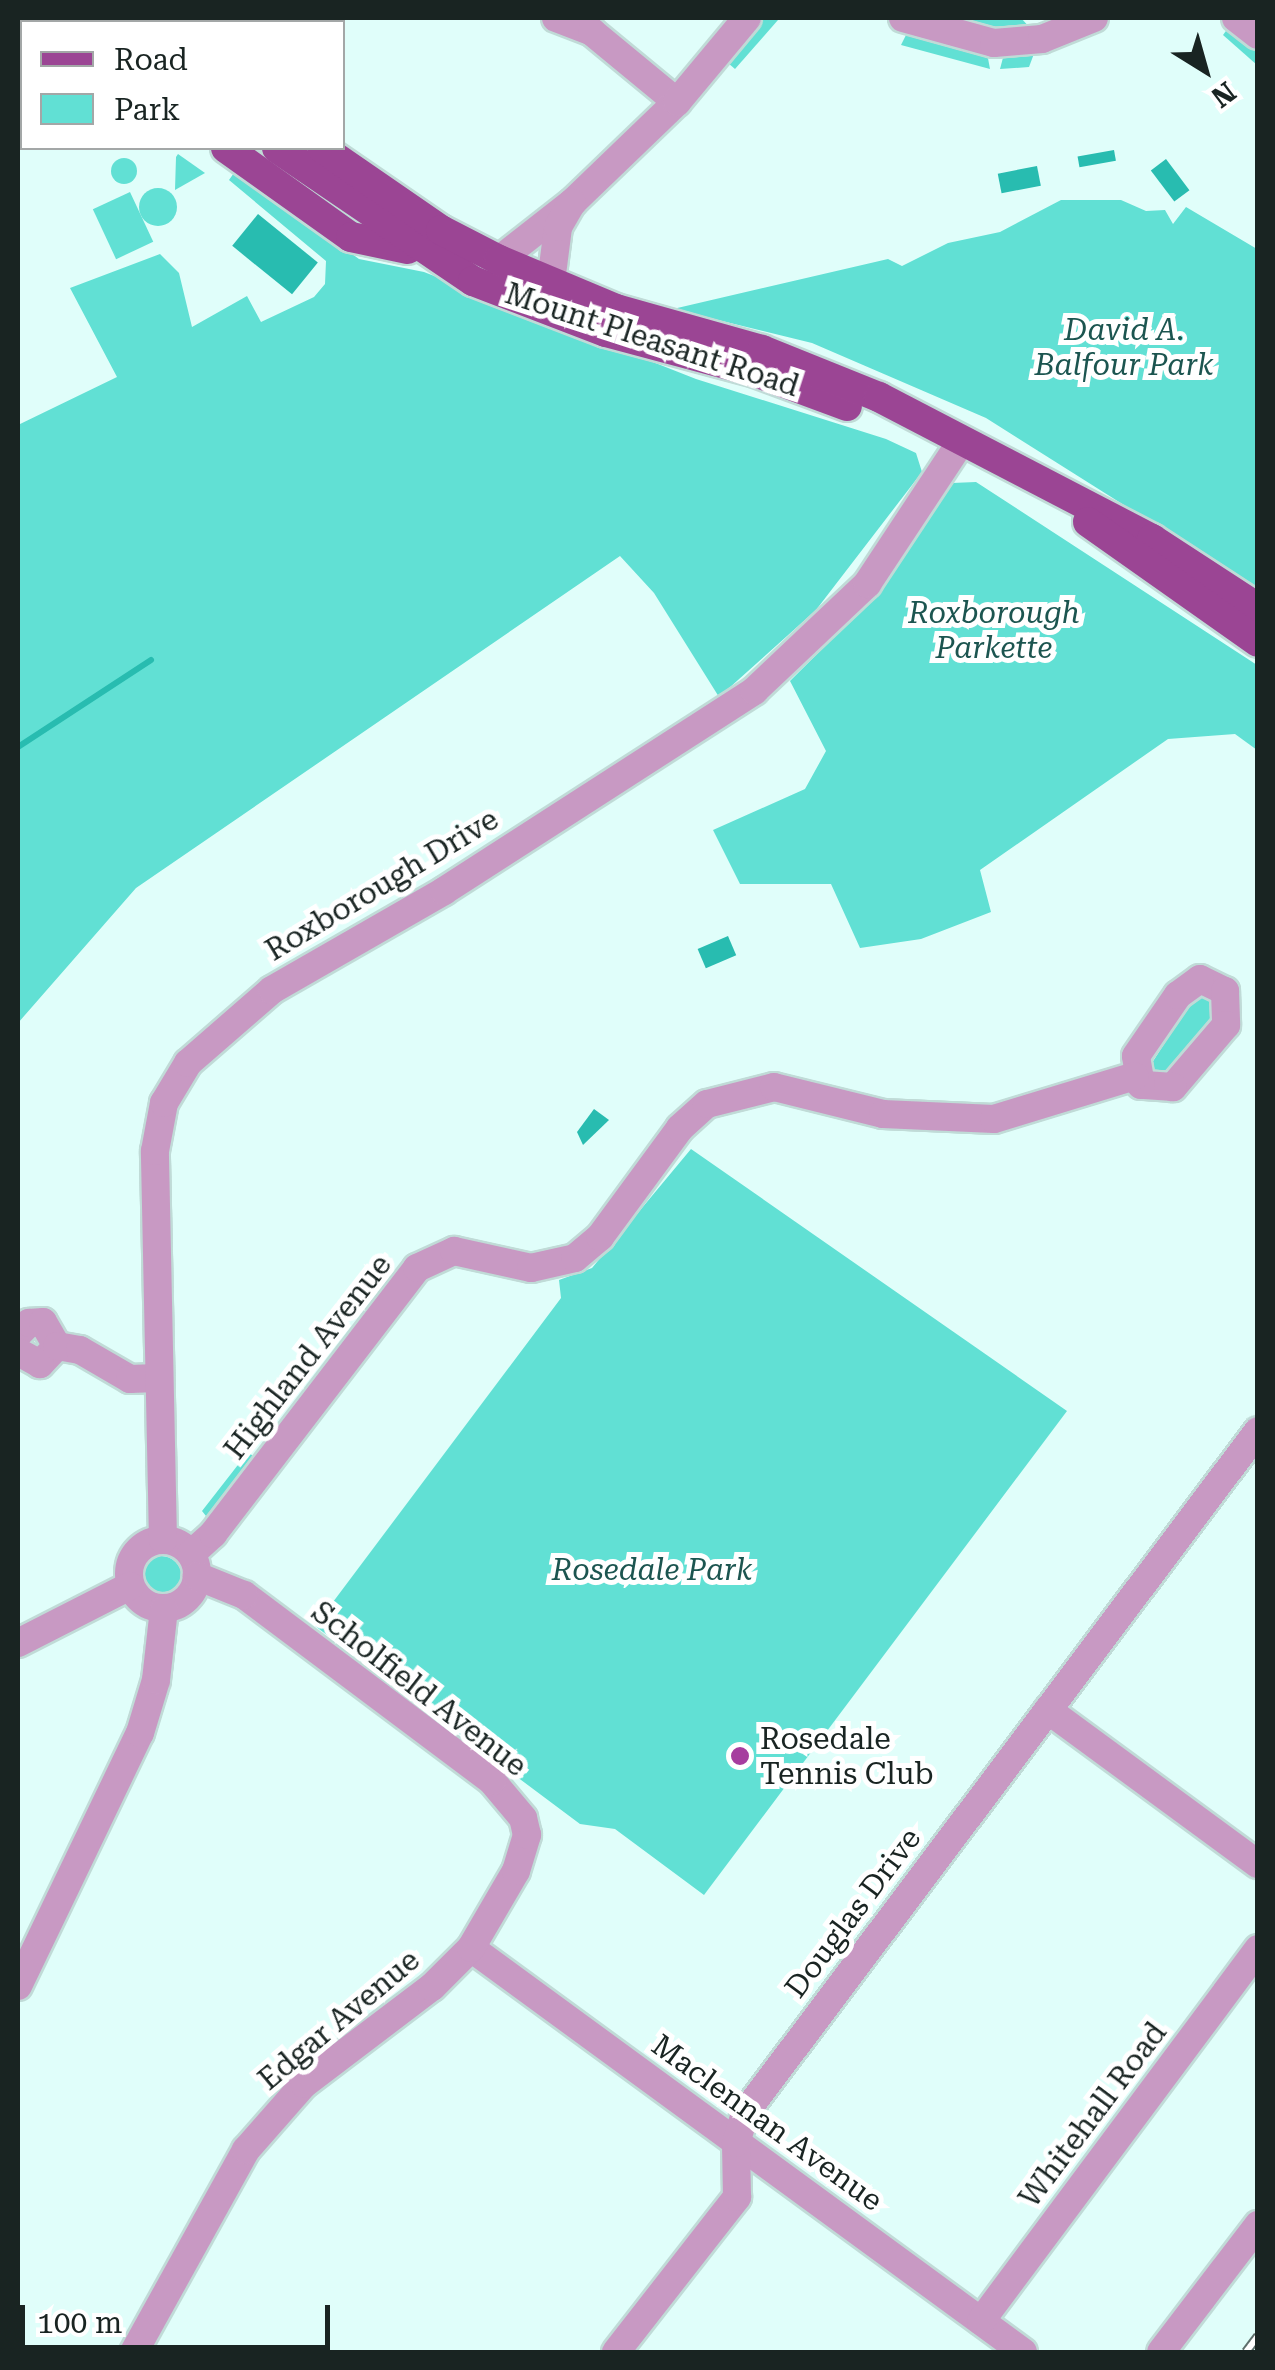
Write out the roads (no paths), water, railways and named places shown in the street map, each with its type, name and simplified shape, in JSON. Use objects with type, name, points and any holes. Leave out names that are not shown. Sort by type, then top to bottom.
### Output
[{"type":"main road","points":[[229,150],[351,236],[423,252]]},
{"type":"main road","name":"Mount Pleasant Road","points":[[281,150],[423,252],[474,281],[606,332],[952,438]]},
{"type":"main road","name":"Mount Pleasant Road","points":[[325,150],[441,230],[499,260],[551,282],[762,350],[878,397],[1152,539],[1258,608]]},
{"type":"main road","name":"Mount Pleasant Road","points":[[1029,477],[1258,642]]},
{"type":"street","points":[[556,18],[592,32],[677,102]]},
{"type":"street","points":[[499,260],[573,202],[677,102],[746,18]]},
{"type":"street","points":[[903,18],[963,39],[994,42],[1042,39],[1094,18]]},
{"type":"street","points":[[1236,18],[1258,36]]},
{"type":"street","points":[[551,282],[558,228],[573,202]]},
{"type":"street","name":"Roxborough Drive","points":[[163,1540],[157,1378],[156,1136],[164,1102],[188,1062],[272,990],[444,891],[754,690],[867,584],[952,438]]},
{"type":"street","name":"Highland Avenue","points":[[194,1565],[213,1534],[418,1268],[454,1251],[531,1268],[575,1258],[600,1238],[680,1128],[707,1104],[774,1087],[900,1116],[994,1119],[1135,1076]]},
{"type":"street","points":[[18,1334],[29,1323],[43,1322],[57,1346],[80,1350],[130,1379],[157,1378]]},
{"type":"street","points":[[18,1352],[40,1364],[57,1346]]},
{"type":"street","name":"Douglas Drive","points":[[616,2352],[737,2198],[736,2142],[745,2113],[1258,1431]]},
{"type":"street","points":[[163,1540],[194,1565],[184,1602],[164,1609],[143,1603],[130,1586],[134,1554],[163,1540]]},
{"type":"street","name":"Scholfield Avenue","points":[[194,1565],[244,1596],[510,1798],[523,1818],[524,1852],[471,1948]]},
{"type":"street","points":[[18,1643],[130,1586]]},
{"type":"street","points":[[18,1986],[140,1733],[156,1680],[164,1609]]},
{"type":"street","points":[[1048,1710],[1258,1864]]},
{"type":"street","name":"Maclennan Avenue","points":[[471,1948],[1023,2352]]},
{"type":"street","name":"Edgar Avenue","points":[[134,2352],[204,2217],[269,2122],[333,2059],[432,1986],[471,1948]]},
{"type":"street","name":"Whitehall Road","points":[[981,2321],[1258,1949]]},
{"type":"street","points":[[1161,2352],[1258,2226]]},
{"type":"waterway","points":[[18,747],[151,660]]},
{"type":"railway","points":[[1246,2352],[1258,2336]]},
{"type":"place","name":"Rosedale Tennis Club","points":[[740,1756]]},
{"type":"park label","name":"David A. Balfour Park","points":[[1124,347]]},
{"type":"park label","name":"Roxborough Parkette","points":[[994,630]]},
{"type":"park label","name":"Rosedale Park","points":[[652,1570]]}]
